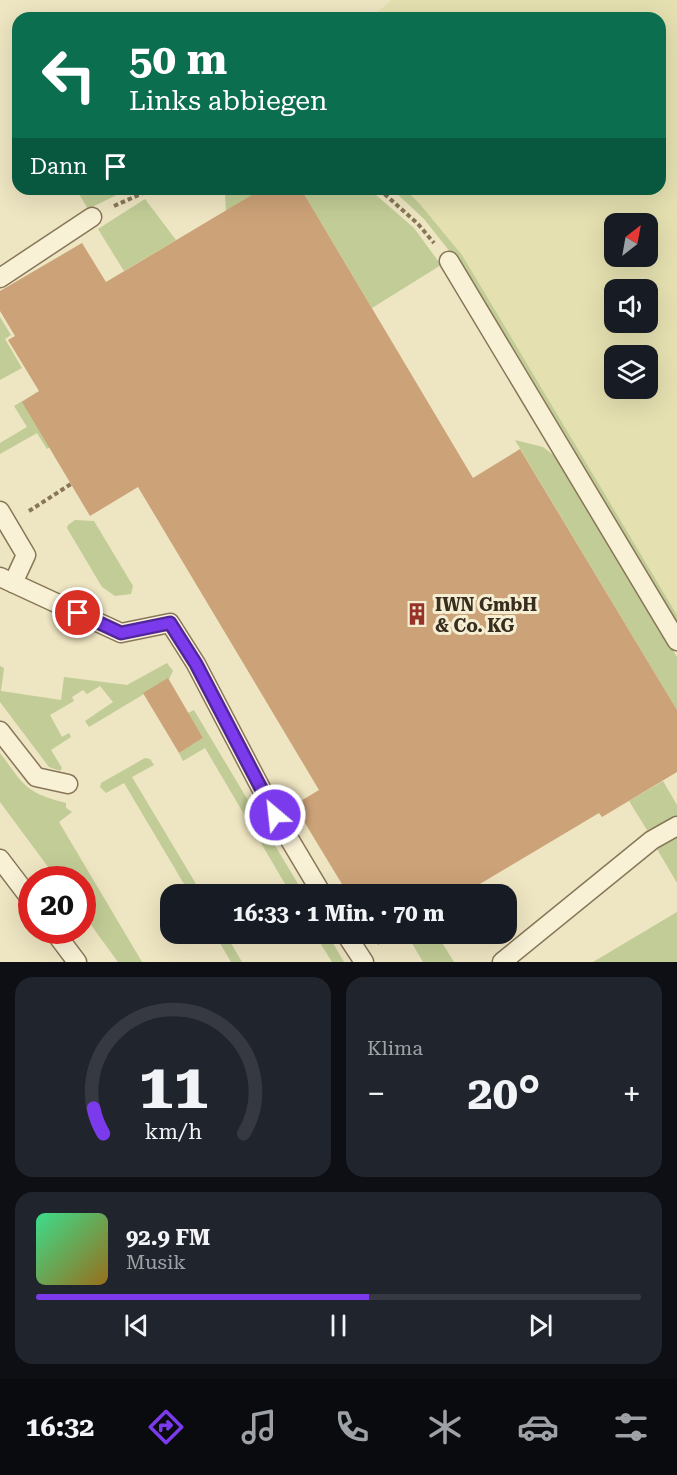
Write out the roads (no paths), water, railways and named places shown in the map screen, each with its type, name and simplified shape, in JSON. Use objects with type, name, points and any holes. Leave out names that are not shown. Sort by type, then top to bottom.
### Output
[{"type":"lane","points":[[0,278],[92,217]]},
{"type":"lane","points":[[449,261],[677,641]]},
{"type":"lane","points":[[4,518],[26,555],[6,580],[121,633],[170,623],[196,664],[275,815],[316,884]]},
{"type":"lane","points":[[0,731],[36,777],[68,784]]},
{"type":"lane","points":[[502,962],[652,840],[677,826]]},
{"type":"lane","points":[[0,859],[18,883]]},
{"type":"lane","points":[[64,944],[77,962]]},
{"type":"lane","points":[[352,944],[364,962]]},
{"type":"place","name":"IWN GmbH & Co. KG","points":[[417,614]]}]
